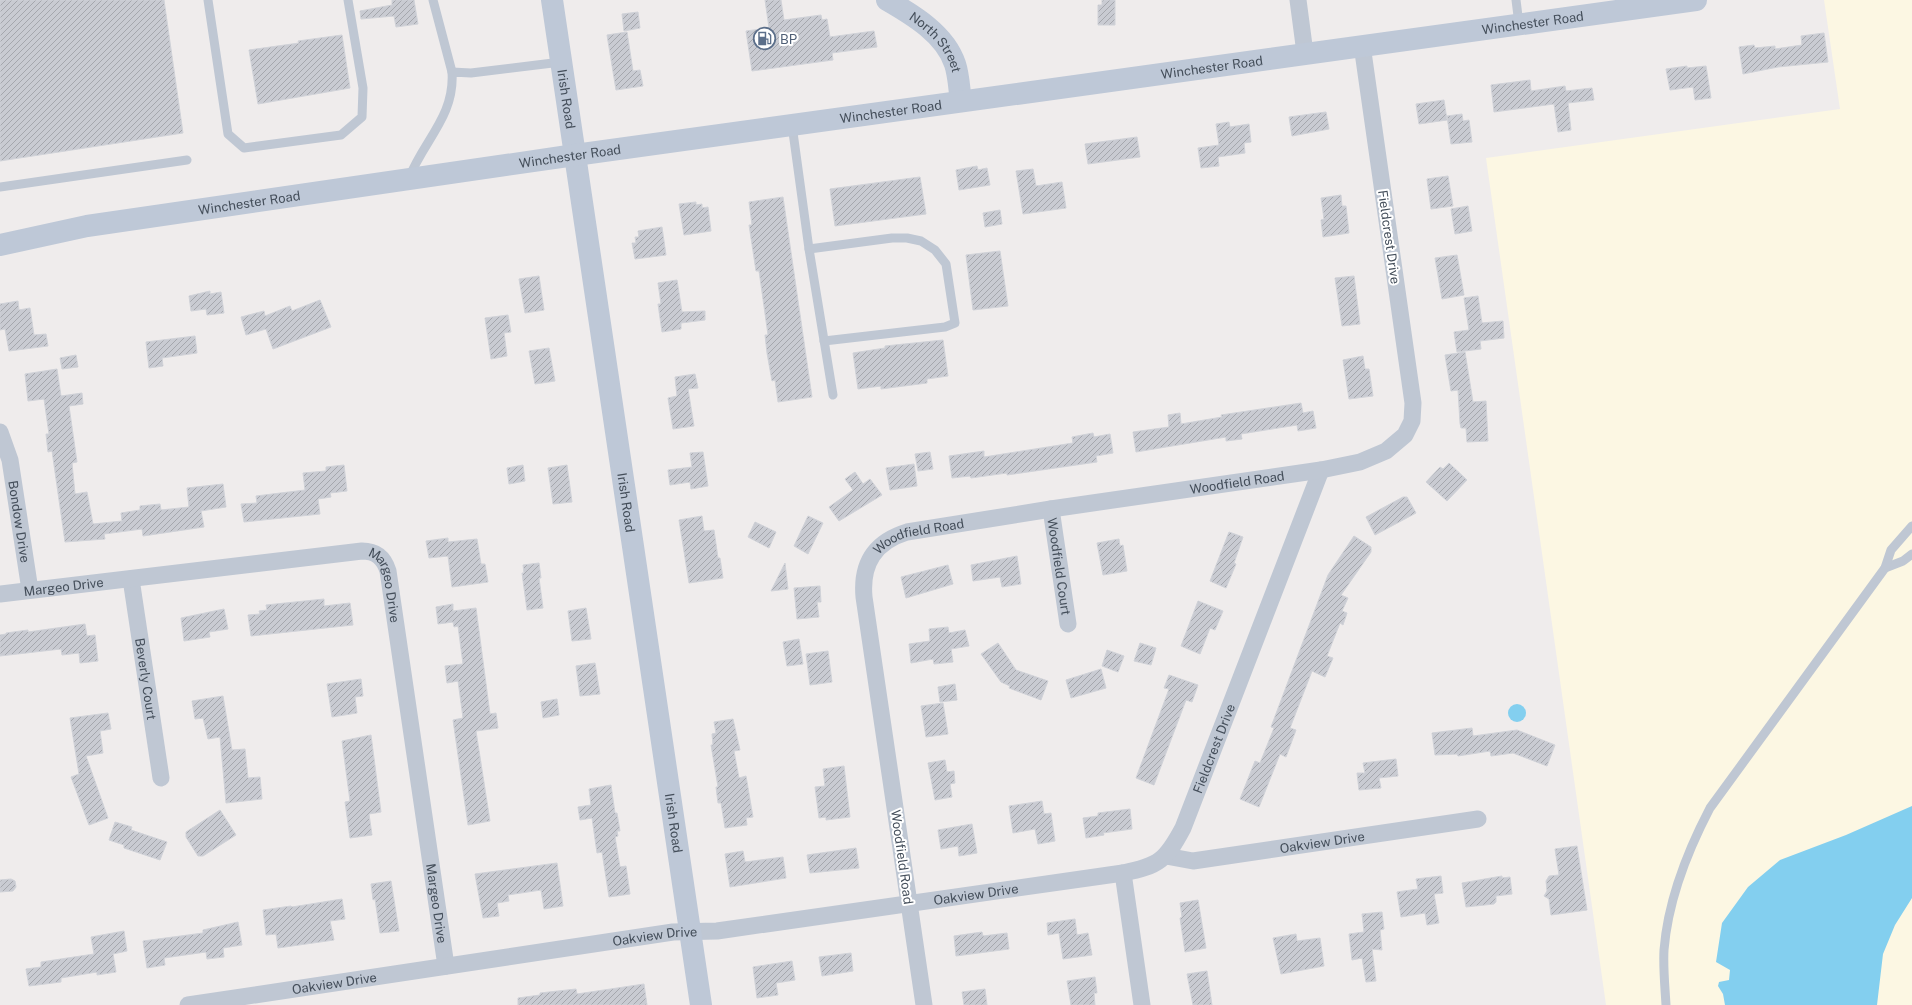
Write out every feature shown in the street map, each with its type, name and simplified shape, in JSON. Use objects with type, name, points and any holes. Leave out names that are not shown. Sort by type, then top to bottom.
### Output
[{"type":"street","name":"Irish Road","points":[[552,0],[701,1005]]},
{"type":"street","points":[[1298,0],[1305,53]]},
{"type":"street","name":"Winchester Road","points":[[0,246],[87,226],[408,179],[1362,45],[1696,0]]},
{"type":"street","name":"North Street","points":[[899,3],[932,31],[950,53],[955,65],[961,101]]},
{"type":"street","name":"Fieldcrest Drive","points":[[1362,45],[1413,403],[1414,413],[1409,428]]},
{"type":"street","name":"Winchester Road","points":[[0,230],[87,226]]},
{"type":"street","name":"Woodfield Road","points":[[924,1005],[864,597],[864,572],[875,552],[894,536],[935,526],[1321,470],[1376,457],[1396,444],[1405,435],[1409,428]]},
{"type":"street","name":"Bondow Drive","points":[[0,432],[10,460],[30,590]]},
{"type":"street","name":"Fieldcrest Drive","points":[[1123,873],[1152,866],[1166,856],[1183,828],[1321,470]]},
{"type":"street","name":"Woodfield Court","points":[[1052,509],[1068,624]]},
{"type":"street","name":"Margeo Drive","points":[[0,594],[372,551],[385,563],[446,966]]},
{"type":"street","name":"Beverly Court","points":[[131,579],[161,778]]},
{"type":"street","name":"Oakview Drive","points":[[1166,856],[1193,861],[1478,819]]},
{"type":"street","points":[[1123,873],[1142,1005]]},
{"type":"street","name":"Oakview Drive","points":[[188,1005],[673,932],[717,931],[1123,873]]},
{"type":"lane","points":[[208,0],[228,134],[244,148],[341,135],[362,117],[363,88],[348,0]]},
{"type":"lane","points":[[408,179],[446,109],[452,81],[452,72],[433,0]]},
{"type":"lane","points":[[1516,0],[1519,24]]},
{"type":"lane","points":[[452,72],[472,73],[561,62]]},
{"type":"lane","points":[[792,125],[809,249],[833,395]]},
{"type":"lane","points":[[0,187],[187,160]]},
{"type":"lane","points":[[809,249],[892,238],[907,238],[921,241],[935,250],[946,264],[954,311],[955,323],[945,327],[824,342]]},
{"type":"lane","points":[[1666,1005],[1664,951],[1667,924],[1679,880],[1692,843],[1710,808],[1885,568],[1891,550],[1912,526]]},
{"type":"lane","points":[[1885,568],[1912,554]]},
{"type":"shaded area","points":[[1824,0],[1912,0],[1912,1005],[1606,1005],[1486,158],[1840,109]]},
{"type":"water","points":[[1517,704],[1523,707],[1526,713],[1523,719],[1517,722],[1511,719],[1508,713],[1511,707]]},
{"type":"water","points":[[1912,806],[1912,898],[1895,925],[1883,954],[1877,1005],[1725,1005],[1723,994],[1718,986],[1719,982],[1729,980],[1730,970],[1716,962],[1722,923],[1748,887],[1780,860],[1846,835]]},
{"type":"building","points":[[0,0],[164,0],[183,133],[0,161]]},
{"type":"building","points":[[392,0],[414,0],[418,24],[396,27],[394,16],[361,19],[360,11],[392,5]]},
{"type":"building","points":[[765,0],[781,0],[784,20],[821,15],[822,20],[827,19],[830,37],[874,31],[877,47],[832,53],[833,60],[752,71],[746,31],[769,28]]},
{"type":"building","points":[[1102,0],[1115,0],[1115,25],[1098,25],[1098,5],[1102,5]]},
{"type":"building","points":[[638,12],[640,28],[624,31],[622,14]]},
{"type":"building","points":[[627,32],[633,71],[640,70],[643,86],[616,90],[607,35]]},
{"type":"building","points":[[1824,33],[1828,62],[1778,67],[1743,74],[1739,47],[1754,45],[1755,48],[1775,46],[1775,49],[1802,45],[1801,36]]},
{"type":"building","points":[[342,35],[350,88],[258,104],[249,50]]},
{"type":"building","points":[[1687,66],[1687,68],[1706,66],[1711,98],[1695,100],[1693,87],[1670,90],[1666,69]]},
{"type":"building","points":[[1530,80],[1531,91],[1565,86],[1566,91],[1592,88],[1594,100],[1568,103],[1571,130],[1558,132],[1554,104],[1494,112],[1491,85]]},
{"type":"building","points":[[1444,100],[1447,120],[1419,124],[1416,104]]},
{"type":"building","points":[[1326,112],[1329,129],[1292,136],[1289,117]]},
{"type":"building","points":[[1462,114],[1463,121],[1469,120],[1472,142],[1451,144],[1447,116]]},
{"type":"building","points":[[1229,122],[1230,127],[1249,124],[1251,142],[1244,143],[1245,153],[1218,157],[1219,166],[1201,168],[1198,148],[1219,145],[1216,124]]},
{"type":"building","points":[[1137,137],[1140,157],[1088,164],[1085,144]]},
{"type":"building","points":[[977,166],[978,170],[987,168],[990,185],[959,190],[956,170]]},
{"type":"building","points":[[1033,169],[1036,186],[1062,182],[1066,208],[1023,214],[1016,171]]},
{"type":"building","points":[[1448,176],[1453,206],[1431,209],[1427,179]]},
{"type":"building","points":[[920,177],[926,214],[835,226],[830,189]]},
{"type":"building","points":[[1341,195],[1342,206],[1346,206],[1349,233],[1323,237],[1321,220],[1324,219],[1321,198]]},
{"type":"building","points":[[783,197],[812,397],[778,402],[775,380],[772,381],[767,353],[765,335],[768,335],[759,271],[756,271],[749,225],[752,225],[749,202]]},
{"type":"building","points":[[696,202],[696,205],[702,204],[702,208],[708,207],[711,231],[684,235],[679,204]]},
{"type":"building","points":[[1468,206],[1472,231],[1455,234],[1451,209]]},
{"type":"building","points":[[1000,210],[1002,224],[985,227],[983,213]]},
{"type":"building","points":[[662,227],[666,255],[635,259],[632,243],[636,243],[635,237],[639,237],[638,231]]},
{"type":"building","points":[[1000,251],[1008,306],[973,310],[966,255]]},
{"type":"building","points":[[1457,255],[1464,295],[1442,299],[1435,258]]},
{"type":"building","points":[[539,276],[544,310],[525,313],[519,279]]},
{"type":"building","points":[[1354,276],[1360,324],[1342,326],[1335,278]]},
{"type":"building","points":[[677,280],[682,312],[705,311],[705,320],[681,323],[681,329],[662,332],[658,304],[661,304],[658,283]]},
{"type":"building","points":[[210,291],[210,294],[221,292],[224,313],[207,315],[206,309],[191,311],[189,296]]},
{"type":"building","points":[[1478,296],[1482,323],[1503,321],[1504,338],[1480,341],[1481,349],[1457,352],[1454,332],[1469,330],[1464,298]]},
{"type":"building","points":[[320,300],[331,327],[273,349],[266,329],[246,335],[241,317],[264,311],[265,316],[290,306],[292,311]]},
{"type":"building","points":[[18,301],[19,310],[30,308],[34,335],[46,334],[48,346],[9,351],[5,329],[0,330],[0,304]]},
{"type":"building","points":[[508,315],[511,332],[504,333],[507,356],[491,359],[485,318]]},
{"type":"building","points":[[195,336],[197,353],[162,358],[163,366],[149,368],[146,342]]},
{"type":"building","points":[[943,340],[948,376],[927,379],[927,383],[881,389],[881,386],[858,389],[853,353],[885,348],[885,346]]},
{"type":"building","points":[[549,348],[555,381],[535,384],[529,351]]},
{"type":"building","points":[[1465,352],[1473,402],[1486,401],[1488,441],[1467,442],[1466,428],[1461,428],[1460,423],[1458,390],[1451,391],[1445,355]]},
{"type":"building","points":[[76,355],[78,367],[62,369],[60,358]]},
{"type":"building","points":[[1363,356],[1365,369],[1369,369],[1373,396],[1349,399],[1343,360]]},
{"type":"building","points":[[57,369],[61,396],[82,393],[83,404],[69,406],[77,462],[72,463],[75,494],[87,492],[93,524],[122,521],[121,513],[140,510],[140,506],[160,504],[161,510],[189,507],[187,488],[223,484],[226,507],[201,511],[204,527],[143,536],[142,529],[104,534],[105,539],[65,542],[52,451],[48,452],[46,434],[49,434],[44,399],[28,401],[25,374]]},
{"type":"building","points":[[695,374],[698,388],[688,389],[694,426],[673,429],[668,398],[677,396],[675,377]]},
{"type":"building","points":[[1301,403],[1303,413],[1313,411],[1316,428],[1298,431],[1297,425],[1241,434],[1242,439],[1226,441],[1226,437],[1136,452],[1133,432],[1169,427],[1168,415],[1180,413],[1181,424],[1222,417],[1221,415]]},
{"type":"building","points":[[1093,433],[1094,437],[1110,434],[1113,453],[1096,456],[1097,462],[1007,475],[1007,473],[971,478],[970,476],[952,478],[949,456],[984,451],[984,457],[1073,443],[1072,437]]},
{"type":"building","points":[[703,452],[708,486],[691,489],[690,482],[670,485],[668,470],[692,467],[690,453]]},
{"type":"building","points":[[930,452],[933,469],[918,471],[915,454]]},
{"type":"building","points":[[1449,463],[1467,480],[1447,501],[1426,482],[1440,467],[1443,469]]},
{"type":"building","points":[[914,464],[917,486],[890,490],[886,468]]},
{"type":"building","points":[[344,465],[347,491],[330,493],[331,497],[318,499],[320,514],[244,522],[241,504],[257,503],[256,496],[305,490],[303,473],[326,471],[326,467]]},
{"type":"building","points":[[523,465],[525,481],[509,484],[507,468]]},
{"type":"building","points":[[567,465],[572,502],[553,504],[548,468]]},
{"type":"building","points":[[855,472],[863,484],[870,479],[882,495],[839,521],[829,507],[853,490],[845,479]]},
{"type":"building","points":[[1403,497],[1407,497],[1416,513],[1375,535],[1366,517]]},
{"type":"building","points":[[702,516],[704,531],[714,530],[718,558],[720,558],[723,578],[689,583],[679,520]]},
{"type":"building","points":[[808,516],[823,523],[808,554],[794,546]]},
{"type":"building","points":[[755,522],[776,532],[769,548],[748,537]]},
{"type":"building","points":[[1229,532],[1243,537],[1234,563],[1236,564],[1226,588],[1210,581]]},
{"type":"building","points":[[1354,536],[1371,547],[1371,552],[1341,595],[1348,598],[1342,611],[1347,613],[1343,625],[1340,623],[1327,656],[1333,658],[1325,677],[1312,671],[1290,728],[1296,730],[1286,757],[1280,754],[1259,807],[1240,799],[1255,761],[1260,763],[1274,728],[1271,727],[1328,575]]},
{"type":"building","points":[[448,538],[448,542],[477,539],[481,564],[485,564],[488,582],[452,587],[448,556],[429,558],[426,541]]},
{"type":"building","points":[[1119,539],[1120,546],[1123,545],[1127,571],[1103,575],[1097,543]]},
{"type":"building","points":[[1017,556],[1021,584],[1002,587],[1000,577],[973,581],[971,565]]},
{"type":"building","points":[[539,563],[541,578],[539,578],[543,608],[527,610],[522,573],[524,573],[523,565]]},
{"type":"building","points":[[785,563],[788,589],[771,591]]},
{"type":"building","points":[[948,565],[953,584],[906,598],[901,577]]},
{"type":"building","points":[[820,586],[821,602],[817,602],[819,617],[797,619],[794,588]]},
{"type":"building","points":[[324,599],[324,606],[350,603],[353,625],[251,636],[248,615],[260,614],[259,611],[267,610],[266,605]]},
{"type":"building","points":[[1198,601],[1223,611],[1215,630],[1210,628],[1200,654],[1181,646]]},
{"type":"building","points":[[453,604],[453,611],[476,608],[490,714],[496,713],[498,728],[476,731],[490,821],[468,825],[453,720],[463,718],[458,681],[447,683],[445,666],[463,664],[458,626],[454,627],[453,622],[438,624],[436,607]]},
{"type":"building","points":[[586,608],[591,639],[572,641],[568,611]]},
{"type":"building","points":[[224,609],[228,629],[209,632],[210,637],[184,641],[181,618]]},
{"type":"building","points":[[85,624],[87,636],[95,635],[98,661],[80,663],[79,653],[62,655],[61,649],[0,656],[0,635],[28,630],[28,632]]},
{"type":"building","points":[[948,627],[949,633],[965,630],[969,646],[951,649],[953,662],[934,664],[933,659],[911,663],[909,644],[930,641],[929,629]]},
{"type":"building","points":[[799,639],[803,664],[787,666],[783,642]]},
{"type":"building","points":[[998,643],[1016,670],[1048,681],[1041,700],[1009,688],[1010,686],[1001,682],[981,654]]},
{"type":"building","points":[[1140,643],[1156,648],[1151,665],[1134,661]]},
{"type":"building","points":[[1107,650],[1124,656],[1118,672],[1102,666]]},
{"type":"building","points":[[828,651],[832,682],[810,685],[806,654]]},
{"type":"building","points":[[595,663],[600,694],[580,696],[576,666]]},
{"type":"building","points":[[1101,669],[1106,688],[1071,698],[1066,680]]},
{"type":"building","points":[[1169,675],[1198,685],[1192,702],[1186,700],[1154,785],[1136,778],[1169,689],[1164,688]]},
{"type":"building","points":[[361,679],[363,696],[355,697],[357,713],[332,717],[327,684]]},
{"type":"building","points":[[955,684],[957,700],[940,702],[938,687]]},
{"type":"building","points":[[223,696],[232,750],[245,749],[248,778],[260,777],[262,799],[226,803],[220,737],[208,739],[203,718],[195,719],[192,701]]},
{"type":"building","points":[[557,699],[559,715],[543,718],[541,702]]},
{"type":"building","points":[[943,703],[948,734],[926,737],[921,706]]},
{"type":"building","points":[[108,713],[111,729],[100,731],[103,753],[86,756],[108,818],[89,825],[71,777],[79,774],[70,718]]},
{"type":"building","points":[[733,719],[740,750],[734,751],[739,778],[746,776],[753,817],[746,818],[747,825],[725,828],[721,803],[718,803],[716,787],[718,787],[711,745],[713,745],[712,734],[716,733],[714,722]]},
{"type":"building","points":[[1472,728],[1473,736],[1517,730],[1555,745],[1547,766],[1513,753],[1491,756],[1490,751],[1458,756],[1457,754],[1435,755],[1432,733]]},
{"type":"building","points":[[371,735],[381,812],[369,814],[372,835],[350,838],[345,802],[350,801],[342,741]]},
{"type":"building","points":[[1396,759],[1398,776],[1379,778],[1381,788],[1359,790],[1357,773],[1365,773],[1363,763]]},
{"type":"building","points":[[945,760],[947,772],[954,771],[955,783],[950,784],[952,797],[935,800],[928,763]]},
{"type":"building","points":[[844,766],[850,817],[826,820],[826,817],[819,818],[815,787],[825,786],[823,769]]},
{"type":"building","points":[[611,785],[615,813],[617,813],[620,831],[617,831],[618,836],[615,837],[620,867],[626,866],[630,894],[609,897],[602,852],[597,853],[592,818],[580,820],[578,807],[591,805],[589,789]]},
{"type":"building","points":[[1042,801],[1044,814],[1051,813],[1055,841],[1038,844],[1035,829],[1013,833],[1009,806]]},
{"type":"building","points":[[1130,809],[1132,829],[1103,833],[1104,835],[1086,838],[1083,818],[1098,816],[1098,813]]},
{"type":"building","points":[[220,810],[236,835],[203,856],[198,856],[186,837],[186,832]]},
{"type":"building","points":[[115,822],[132,827],[131,830],[167,842],[160,860],[124,848],[124,845],[109,840]]},
{"type":"building","points":[[972,824],[977,853],[959,856],[958,846],[941,849],[938,830]]},
{"type":"building","points":[[1577,846],[1587,910],[1551,915],[1549,899],[1544,896],[1547,891],[1546,881],[1549,876],[1559,875],[1555,849]]},
{"type":"building","points":[[856,848],[859,868],[810,873],[807,855]]},
{"type":"building","points":[[743,851],[745,862],[783,857],[786,878],[730,887],[725,854]]},
{"type":"building","points":[[557,863],[563,906],[544,909],[541,890],[508,895],[509,901],[497,903],[499,916],[483,918],[475,874]]},
{"type":"building","points":[[1441,876],[1443,893],[1434,894],[1439,923],[1427,925],[1425,913],[1401,917],[1397,892],[1418,889],[1416,879]]},
{"type":"building","points":[[1502,876],[1502,878],[1510,877],[1512,894],[1496,896],[1496,902],[1494,904],[1466,907],[1462,883]]},
{"type":"building","points":[[11,879],[15,881],[16,887],[13,891],[0,892],[0,880]]},
{"type":"building","points":[[391,881],[399,931],[380,933],[375,899],[373,900],[371,884]]},
{"type":"building","points":[[342,899],[345,919],[330,921],[334,940],[278,948],[276,934],[266,935],[263,910]]},
{"type":"building","points":[[1198,900],[1206,948],[1185,952],[1180,918],[1182,917],[1180,903]]},
{"type":"building","points":[[1382,912],[1384,929],[1380,930],[1382,950],[1372,949],[1376,981],[1366,982],[1362,958],[1352,960],[1349,934],[1364,932],[1362,914]]},
{"type":"building","points":[[1075,919],[1077,935],[1088,933],[1092,955],[1063,959],[1059,933],[1048,935],[1047,923]]},
{"type":"building","points":[[238,922],[242,945],[223,948],[224,957],[207,959],[206,952],[164,958],[165,965],[147,968],[143,941],[203,933],[203,930]]},
{"type":"building","points":[[124,931],[127,951],[113,954],[116,972],[97,975],[97,972],[61,978],[61,982],[29,986],[26,969],[41,967],[41,962],[94,954],[91,937]]},
{"type":"building","points":[[982,932],[983,936],[1007,933],[1009,949],[956,956],[954,936]]},
{"type":"building","points":[[1296,934],[1297,941],[1320,938],[1324,966],[1281,974],[1273,938]]},
{"type":"building","points":[[851,953],[853,971],[822,976],[819,957]]},
{"type":"building","points":[[792,961],[795,980],[776,983],[778,995],[757,998],[753,967]]},
{"type":"building","points":[[1207,971],[1212,1005],[1193,1005],[1187,974]]},
{"type":"building","points":[[1095,977],[1097,993],[1094,993],[1095,1005],[1071,1005],[1067,981]]},
{"type":"building","points":[[644,984],[647,1005],[518,1005],[518,998],[540,995],[540,993],[576,989],[577,994]]},
{"type":"building","points":[[985,989],[987,1005],[964,1005],[962,992]]},
{"type":"place","name":"BP","points":[[764,39]]}]
